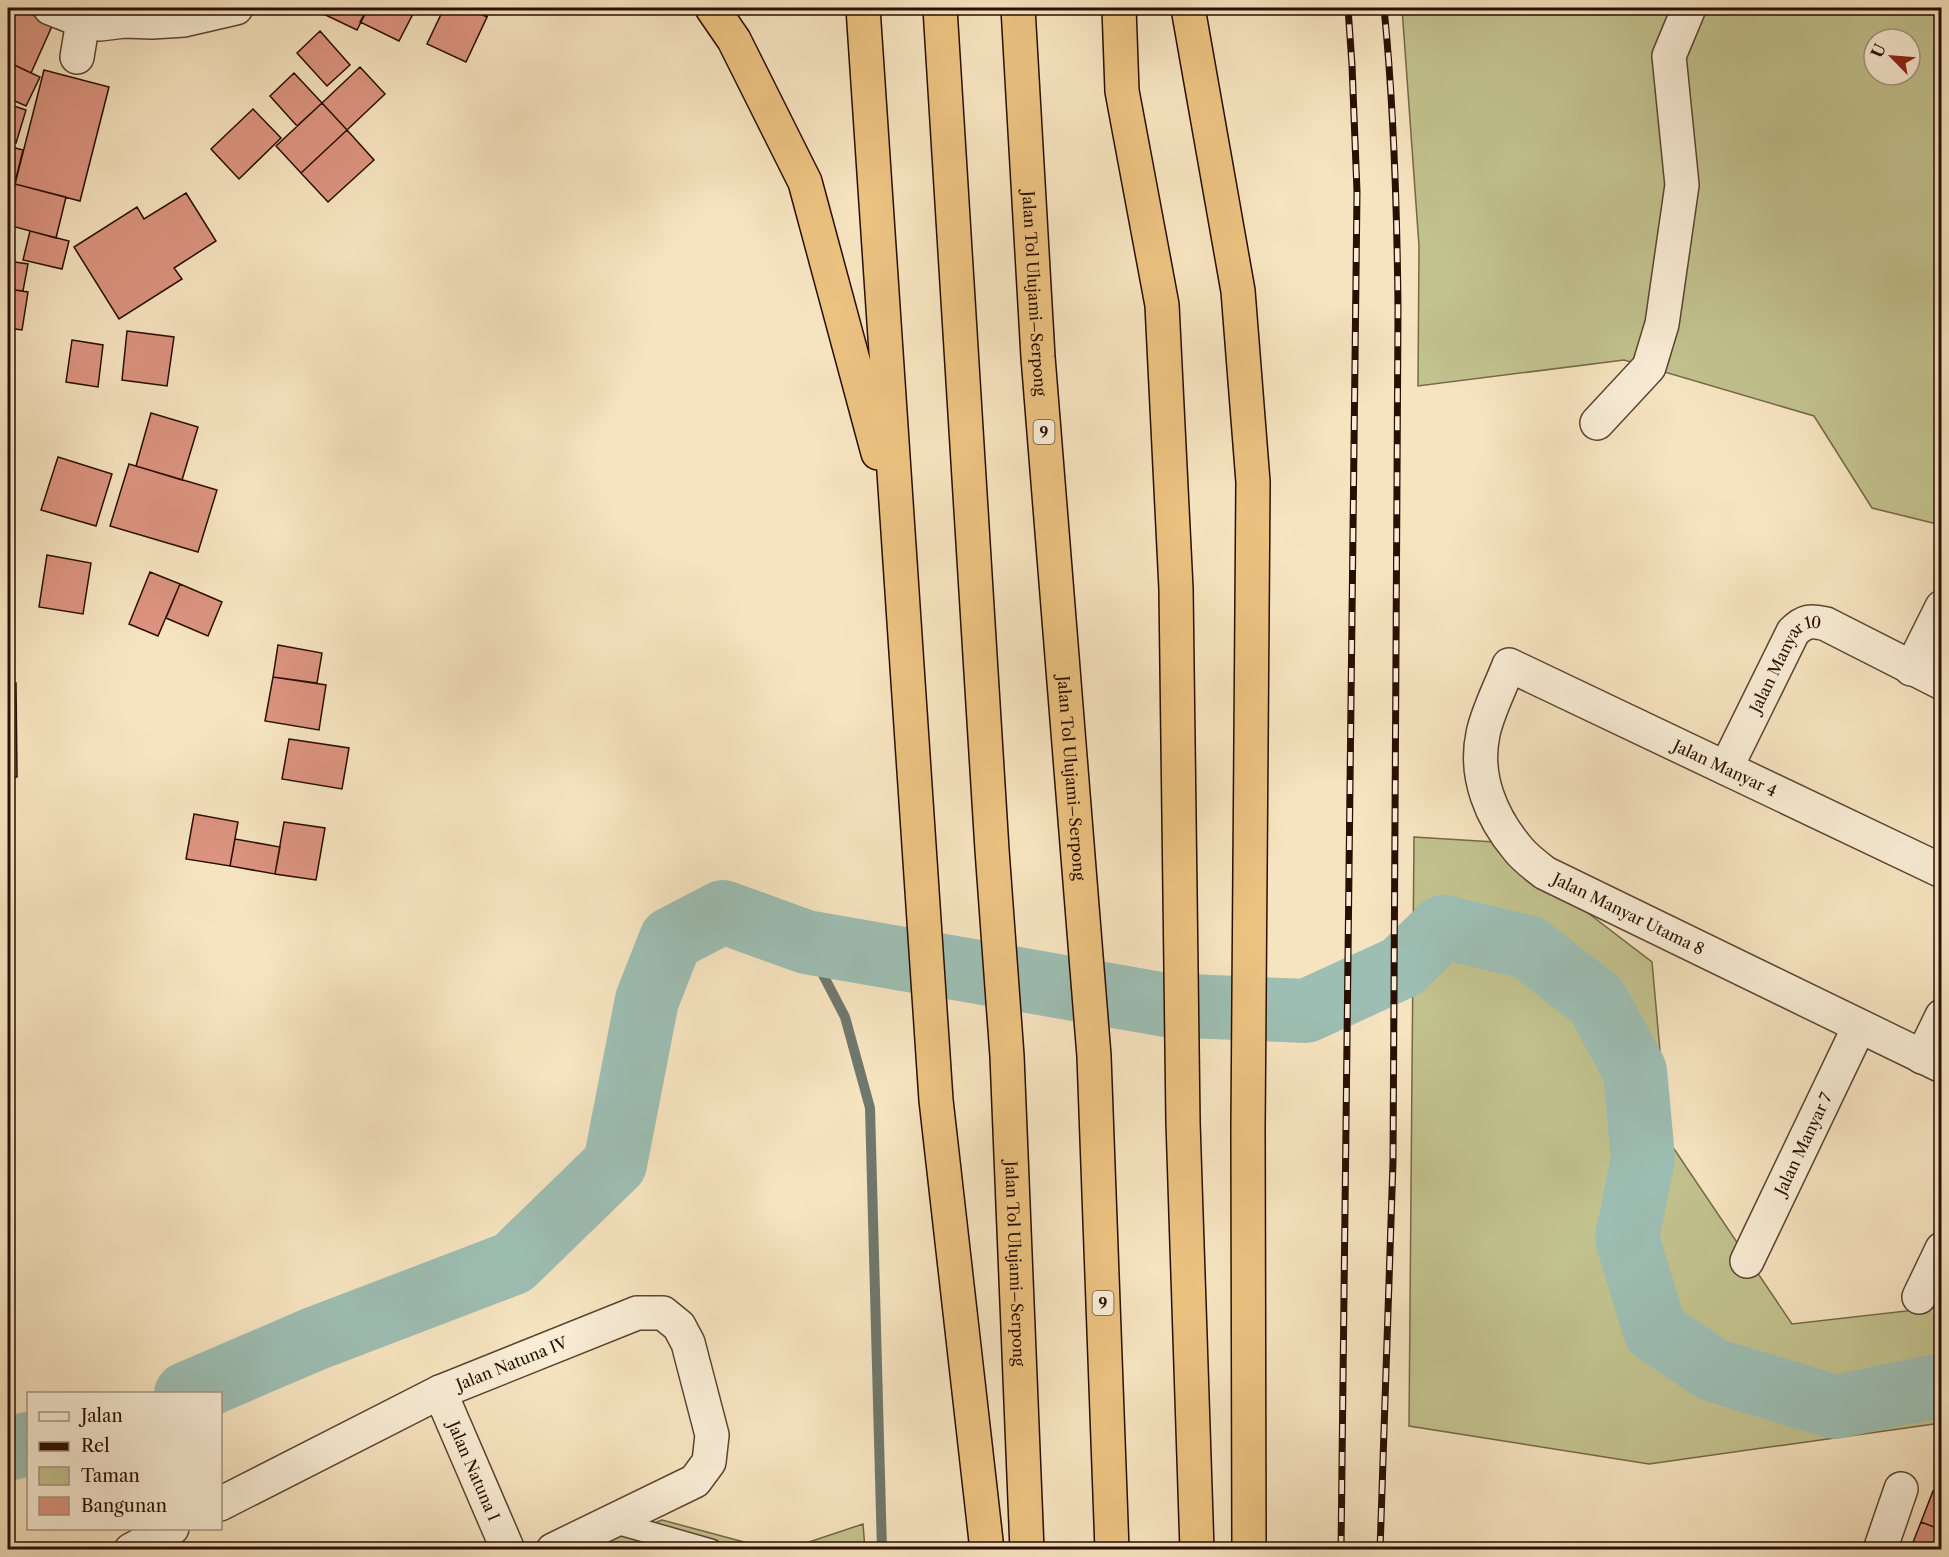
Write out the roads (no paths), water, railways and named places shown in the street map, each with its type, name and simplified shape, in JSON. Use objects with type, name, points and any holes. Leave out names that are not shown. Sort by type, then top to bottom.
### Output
[{"type":"highway","points":[[712,8],[734,40],[805,182],[897,525]]},
{"type":"highway","points":[[863,8],[936,1100],[987,1550]]},
{"type":"highway","name":"Jalan Tol Ulujami–Serpong","points":[[940,8],[992,850],[1007,1056],[1026,1550]]},
{"type":"highway","name":"Jalan Tol Ulujami–Serpong","points":[[1018,8],[1038,357],[1094,1056],[1112,1550]]},
{"type":"highway","points":[[1119,8],[1122,91],[1162,305],[1176,589],[1183,1122],[1197,1550]]},
{"type":"highway","points":[[1188,8],[1238,291],[1253,482],[1248,1128],[1249,1550]]},
{"type":"street","points":[[50,8],[83,21],[100,24],[125,21],[184,20],[236,8]]},
{"type":"street","points":[[1598,423],[1649,367],[1662,324],[1682,185],[1669,56],[1689,8]]},
{"type":"street","points":[[77,57],[83,21]]},
{"type":"street","points":[[1911,669],[1941,607]]},
{"type":"street","name":"Jalan Manyar 10","points":[[1726,768],[1793,632],[1803,622],[1815,621],[1826,624],[1941,683]]},
{"type":"street","name":"Jalan Manyar 4","points":[[1509,665],[1941,871]]},
{"type":"street","name":"Jalan Manyar Utama 8","points":[[1509,665],[1483,734],[1481,766],[1485,793],[1497,820],[1519,850],[1545,873],[1932,1061]]},
{"type":"street","points":[[1932,1061],[1941,1016]]},
{"type":"street","name":"Jalan Manyar 7","points":[[1747,1261],[1858,1027]]},
{"type":"street","points":[[1918,1297],[1941,1249]]},
{"type":"street","name":"Jalan Natuna IV","points":[[222,1503],[440,1392],[637,1313],[663,1313],[679,1326],[688,1343],[712,1435],[709,1462],[695,1481],[608,1521]]},
{"type":"street","name":"Jalan Natuna I","points":[[440,1392],[508,1550]]},
{"type":"street","points":[[1881,1550],[1901,1489]]},
{"type":"street","points":[[553,1550],[608,1521]]},
{"type":"street","points":[[131,1550],[168,1530]]},
{"type":"lane","points":[[608,1521],[711,1550]]},
{"type":"waterway","points":[[191,1392],[314,1339],[513,1263],[615,1164],[647,1000],[671,939],[723,912],[806,942],[1166,1005],[1306,1011],[1402,967],[1443,927],[1528,947],[1597,1001],[1635,1071],[1643,1158],[1627,1238],[1655,1331],[1713,1370],[1835,1407],[1942,1385]]},
{"type":"waterway","points":[[806,942],[845,1017],[870,1108],[882,1550]]},
{"type":"waterway","points":[[8,1449],[27,1444]]},
{"type":"railway","points":[[1341,1550],[1357,192],[1348,8]]},
{"type":"railway","points":[[1380,1550],[1393,1162],[1398,308],[1394,157],[1384,8]]}]
